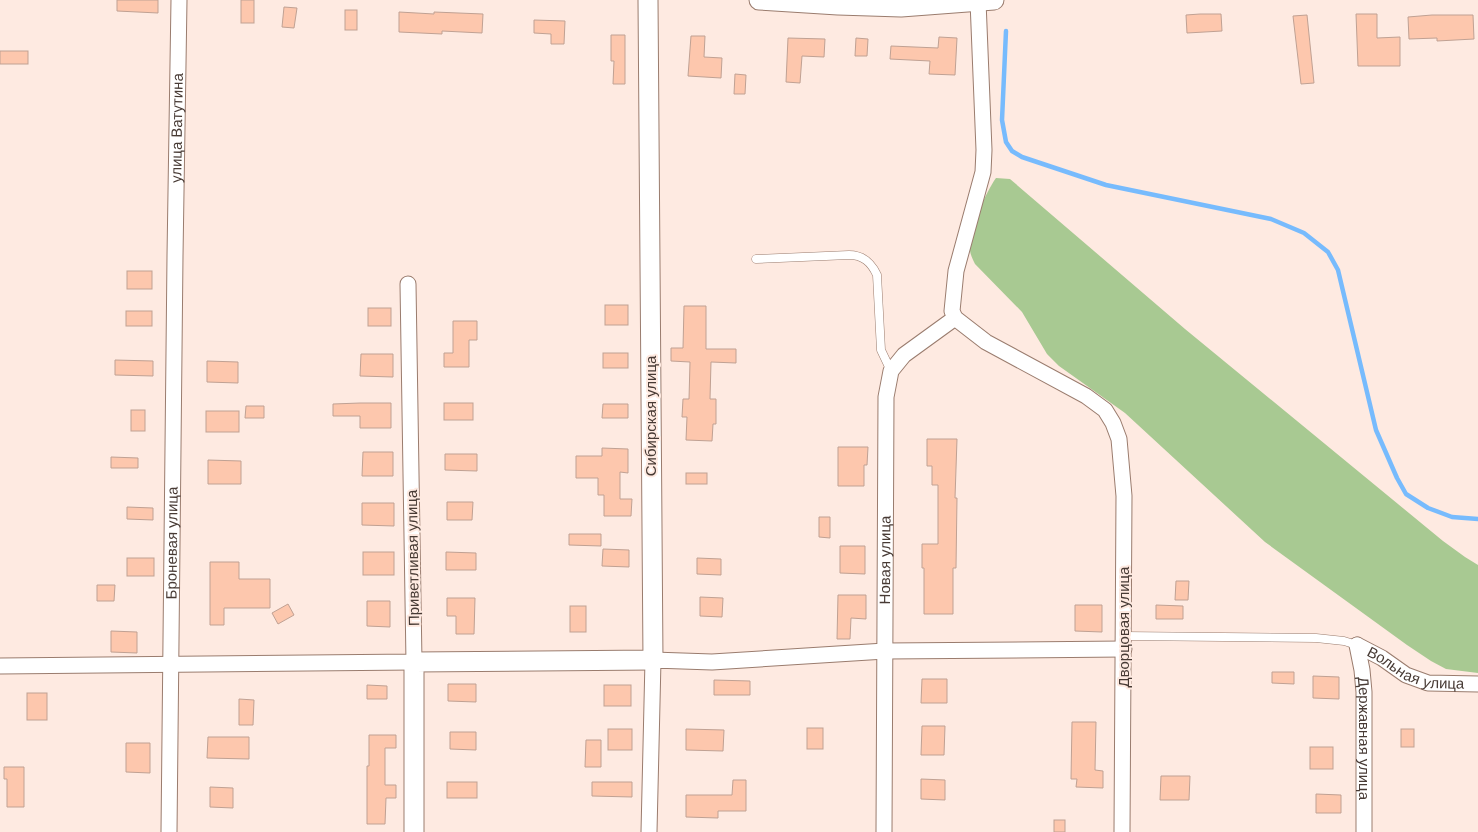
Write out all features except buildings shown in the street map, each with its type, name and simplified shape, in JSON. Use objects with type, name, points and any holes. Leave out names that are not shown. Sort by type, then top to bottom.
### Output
[{"type":"street","name":"улица Ватутина","points":[[175,256],[179,0]]},
{"type":"street","name":"Сибирская улица","points":[[648,0],[653,660],[649,832]]},
{"type":"street","points":[[759,0],[838,6],[901,7],[986,0],[983,172],[956,271],[952,310],[955,318],[904,355],[891,371]]},
{"type":"street","name":"Броневая улица","points":[[169,832],[175,256]]},
{"type":"street","name":"Приветливая улица","points":[[408,284],[414,662],[414,832]]},
{"type":"street","name":"Дворцовая улица","points":[[955,318],[986,342],[1086,396],[1105,410],[1113,423],[1118,439],[1124,496],[1122,832]]},
{"type":"street","name":"Новая улица","points":[[884,832],[886,397],[891,371]]},
{"type":"street","points":[[0,666],[653,660],[712,662],[885,651],[1124,642]]},
{"type":"street","name":"Вольная улица","points":[[1357,645],[1382,658],[1406,675],[1428,683],[1478,684]]},
{"type":"street","name":"Державная улица","points":[[1357,645],[1364,692],[1364,832]]},
{"type":"lane","points":[[756,260],[857,255],[867,260],[878,275],[881,350],[891,371]]},
{"type":"lane","points":[[1124,642],[1316,638],[1344,641],[1357,645]]},
{"type":"green space","points":[[996,178],[1010,179],[1185,329],[1443,541],[1478,565],[1478,673],[1446,669],[1431,661],[1265,542],[1125,413],[1059,366],[1047,354],[1022,312],[975,264],[971,255],[971,238],[976,220],[983,201]]},
{"type":"waterway","points":[[1006,31],[1002,120],[1006,142],[1012,151],[1022,157],[1106,185],[1271,219],[1304,233],[1328,252],[1338,270],[1376,430],[1406,494],[1428,508],[1452,517],[1478,519]]}]
